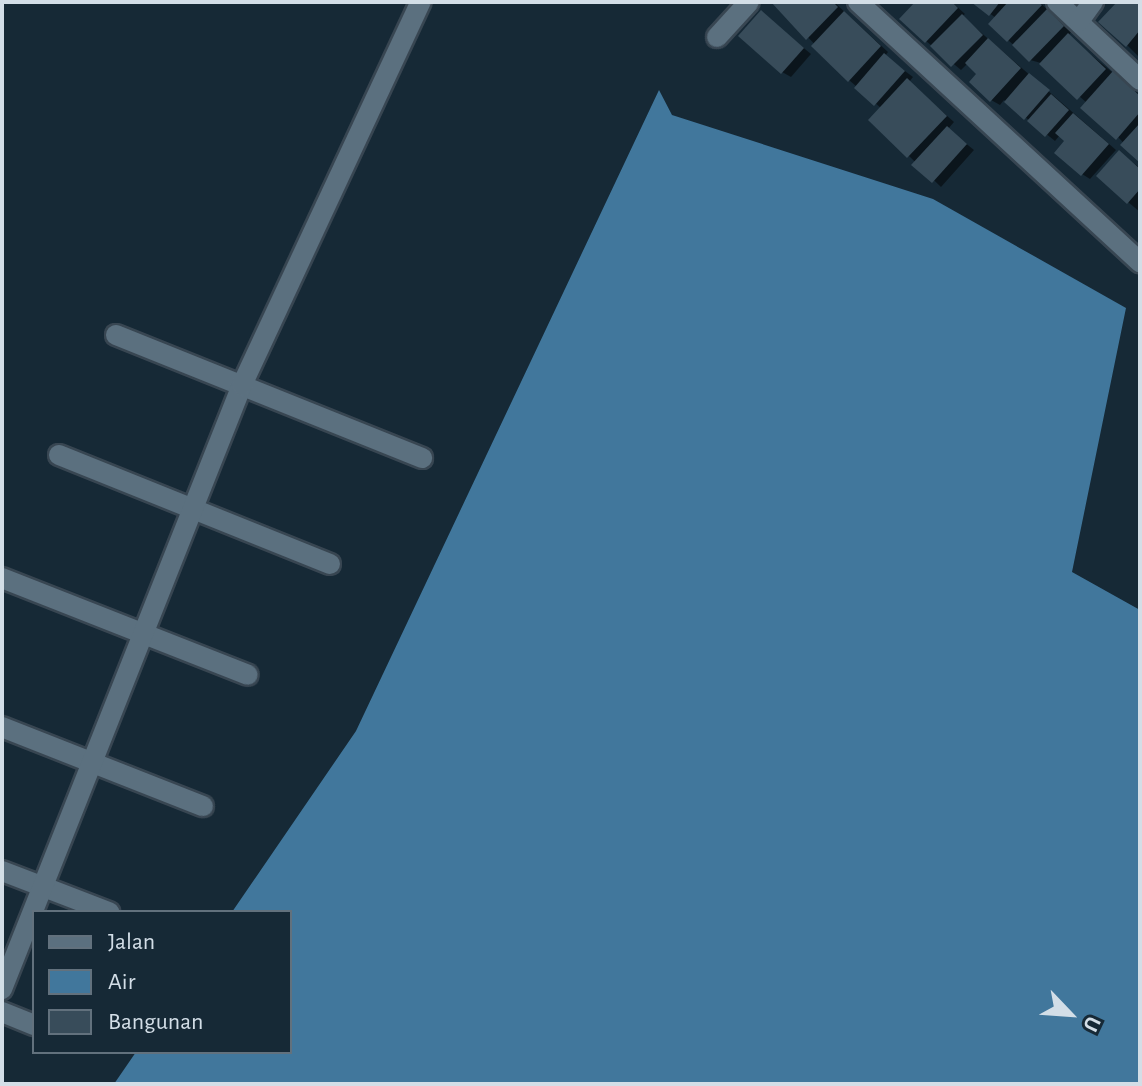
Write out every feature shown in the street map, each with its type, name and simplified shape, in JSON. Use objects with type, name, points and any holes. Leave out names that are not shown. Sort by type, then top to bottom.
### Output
[{"type":"street","points":[[35,910],[242,385],[421,2]]},
{"type":"street","points":[[717,37],[749,2]]},
{"type":"street","points":[[858,2],[1140,262]]},
{"type":"street","points":[[1057,2],[1140,80]]},
{"type":"street","points":[[1079,21],[1093,2]]},
{"type":"street","points":[[116,335],[422,458]]},
{"type":"street","points":[[59,455],[330,564]]},
{"type":"street","points":[[2,578],[248,675]]},
{"type":"street","points":[[2,727],[203,806]]},
{"type":"street","points":[[2,871],[104,910]]},
{"type":"street","points":[[2,989],[32,916]]},
{"type":"street","points":[[2,1012],[32,1024]]},
{"type":"water","points":[[659,90],[672,115],[933,199],[1126,308],[1072,572],[1140,610],[1140,1084],[114,1084],[135,1054],[292,1054],[292,910],[233,910],[356,731]]},
{"type":"building","points":[[771,2],[833,2],[838,7],[806,40]]},
{"type":"building","points":[[915,2],[952,2],[958,8],[925,43],[899,19]]},
{"type":"building","points":[[971,2],[1000,2],[989,16]]},
{"type":"building","points":[[1008,2],[1038,2],[1042,5],[1007,42],[988,24]]},
{"type":"building","points":[[1117,2],[1140,2],[1140,30],[1126,47],[1098,22]]},
{"type":"building","points":[[1047,9],[1064,26],[1029,62],[1012,45]]},
{"type":"building","points":[[761,10],[804,48],[781,74],[738,36]]},
{"type":"building","points":[[844,11],[881,46],[848,82],[811,46]]},
{"type":"building","points":[[962,14],[983,35],[951,67],[930,46]]},
{"type":"building","points":[[1068,33],[1106,69],[1077,100],[1039,64]]},
{"type":"building","points":[[988,38],[1021,68],[990,102],[969,82],[976,74],[965,63]]},
{"type":"building","points":[[884,53],[905,71],[874,106],[854,88]]},
{"type":"building","points":[[1113,71],[1140,96],[1140,112],[1116,140],[1080,108]]},
{"type":"building","points":[[1029,73],[1050,90],[1024,120],[1004,102]]},
{"type":"building","points":[[907,78],[947,116],[907,158],[868,120]]},
{"type":"building","points":[[1051,94],[1069,110],[1045,137],[1027,121]]},
{"type":"building","points":[[1073,113],[1109,144],[1081,176],[1054,153],[1064,141],[1055,133]]},
{"type":"building","points":[[1140,123],[1140,163],[1120,145]]},
{"type":"building","points":[[947,126],[967,144],[932,183],[911,165]]},
{"type":"building","points":[[1119,150],[1140,169],[1140,189],[1127,204],[1096,176]]}]
